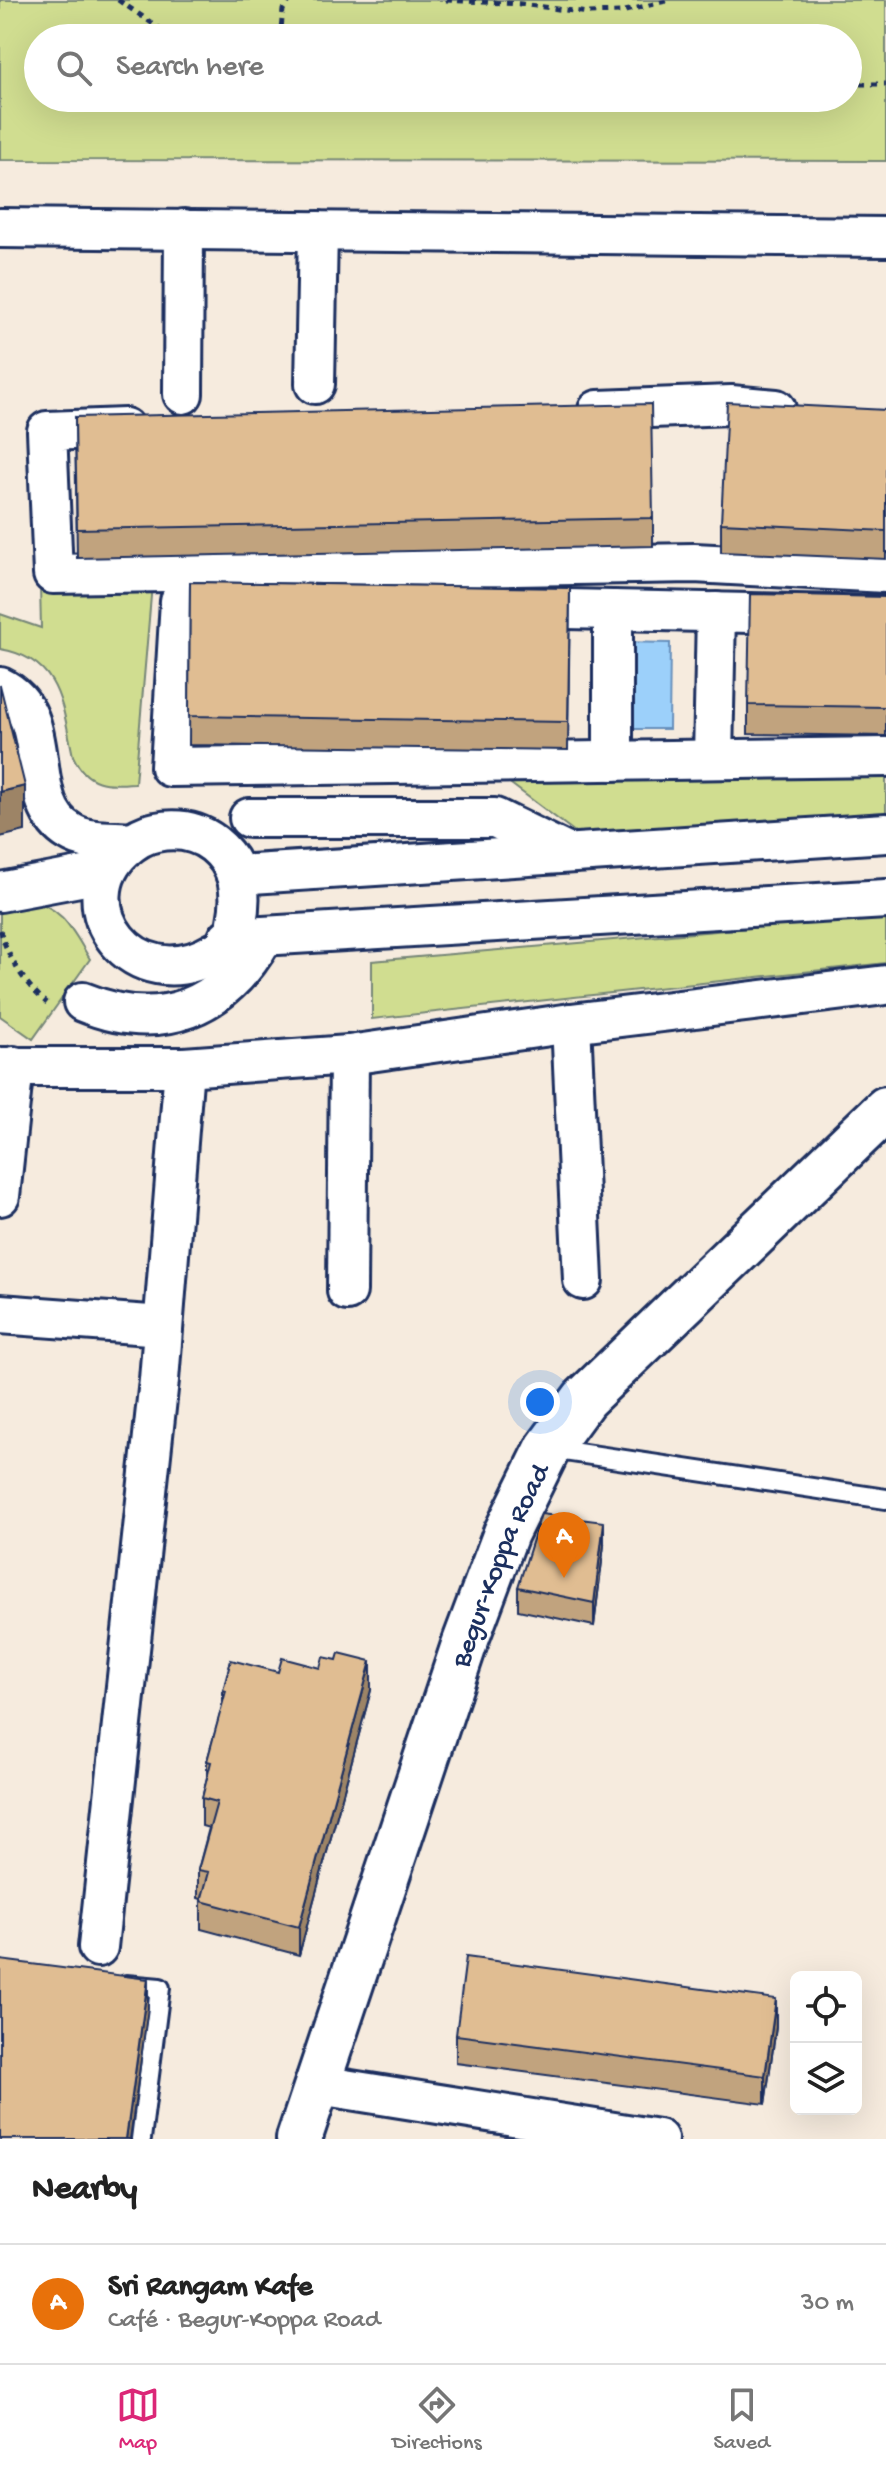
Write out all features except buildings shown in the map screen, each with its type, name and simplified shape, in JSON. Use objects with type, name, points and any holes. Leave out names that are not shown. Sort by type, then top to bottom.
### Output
[{"type":"main road","name":"Begur-Koppa Road","points":[[299,2139],[464,1645],[506,1533],[548,1448],[584,1399],[886,1109]]},
{"type":"street","points":[[0,228],[886,237]]},
{"type":"street","points":[[184,229],[177,418],[47,431],[53,574],[694,563],[886,573]]},
{"type":"street","points":[[315,384],[318,231]]},
{"type":"street","points":[[556,412],[731,405],[809,411]]},
{"type":"street","points":[[304,604],[180,601],[170,767],[886,757]]},
{"type":"street","points":[[489,608],[886,616]]},
{"type":"street","points":[[613,610],[613,761]]},
{"type":"street","points":[[713,759],[716,612]]},
{"type":"street","points":[[0,687],[18,699],[27,710],[46,798],[51,813],[60,825],[80,837],[132,842]]},
{"type":"street","points":[[249,818],[495,818],[569,854]]},
{"type":"street","points":[[83,1002],[127,1015],[171,1013],[217,993],[252,958],[236,937],[241,903],[233,866],[222,851],[207,839],[170,829],[150,833],[132,842],[117,856],[106,872],[102,894],[104,915],[112,934],[125,949],[142,960],[160,966],[198,962],[236,937],[886,899]]},
{"type":"street","points":[[236,875],[886,833]]},
{"type":"street","points":[[0,892],[106,872]]},
{"type":"street","points":[[0,1196],[7,1066],[184,1067],[349,1055],[571,1023],[886,985]]},
{"type":"street","points":[[571,1023],[583,1280]]},
{"type":"street","points":[[347,1291],[349,1055]]},
{"type":"street","points":[[100,1965],[163,1326],[184,1067]]},
{"type":"street","points":[[0,1314],[163,1326]]},
{"type":"street","points":[[319,2085],[658,2139]]},
{"type":"lane","points":[[548,1448],[886,1499]]},
{"type":"lane","points":[[100,1965],[160,1988],[141,2139]]},
{"type":"path","points":[[118,0],[153,24]]},
{"type":"path","points":[[282,24],[283,10],[290,0]]},
{"type":"path","points":[[446,0],[521,4],[588,13],[621,12],[670,0]]},
{"type":"path","points":[[862,84],[886,84]]},
{"type":"green space","points":[[0,0],[886,0],[886,161],[0,160]]},
{"type":"green space","points":[[152,584],[135,783],[98,782],[78,766],[73,756],[61,703],[47,674],[20,654],[0,649],[0,614],[41,628],[40,585]]},
{"type":"green space","points":[[886,773],[886,820],[579,835],[503,778]]},
{"type":"green space","points":[[28,899],[59,914],[90,959],[33,1039],[0,1016],[0,903]]},
{"type":"green space","points":[[886,916],[886,963],[372,1019],[372,961]]},
{"type":"water","points":[[618,642],[670,643],[669,729],[617,729]]},
{"type":"place","name":"Sri Rangam Kafe","points":[[564,1578]]}]
